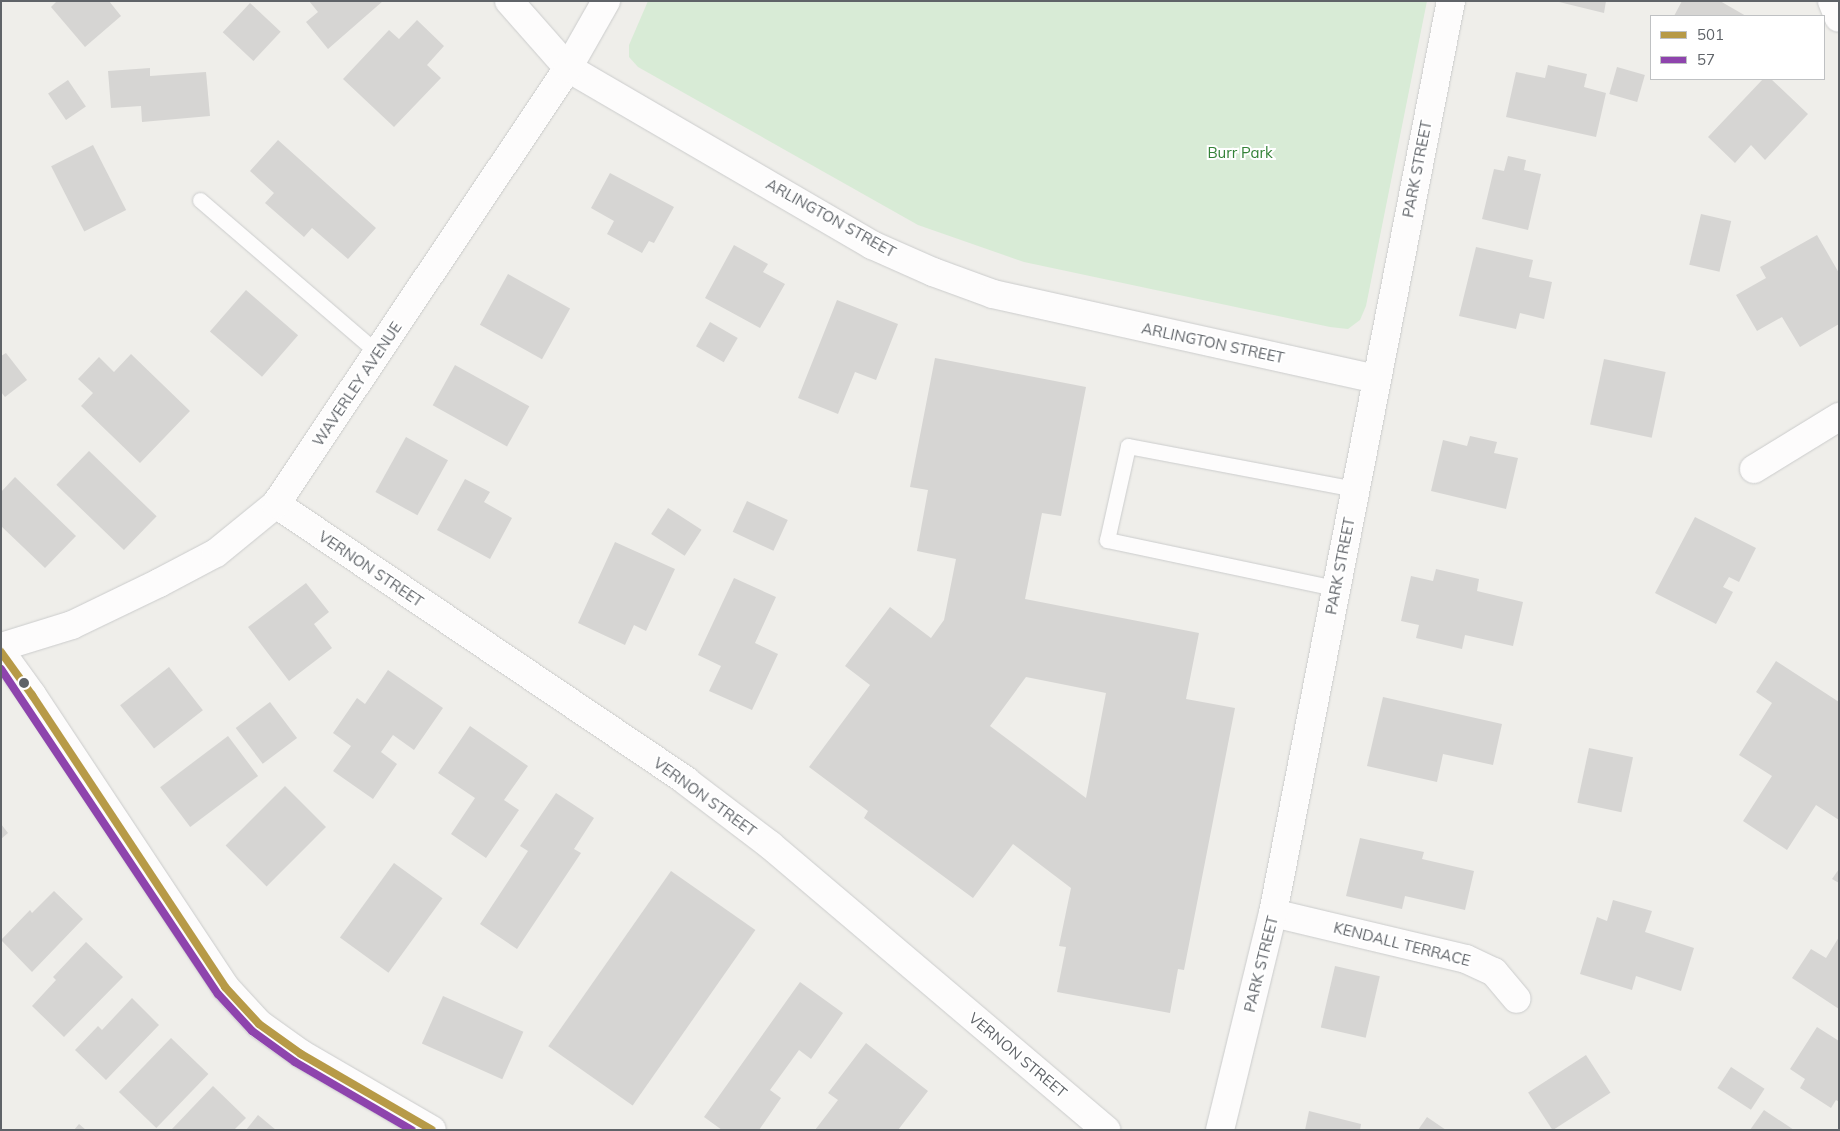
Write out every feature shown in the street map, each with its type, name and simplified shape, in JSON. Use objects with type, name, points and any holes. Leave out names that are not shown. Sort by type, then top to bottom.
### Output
[{"type":"street","name":"ARLINGTON STREET","points":[[509,1],[568,68],[872,245],[933,272],[993,294],[1376,379]]},
{"type":"street","name":"WAVERLEY AVENUE","points":[[1,647],[72,625],[167,579],[216,553],[276,504],[568,68],[606,1]]},
{"type":"street","name":"PARK STREET","points":[[1220,1130],[1273,913],[1451,1]]},
{"type":"street","points":[[1832,1],[1839,18]]},
{"type":"street","points":[[1754,469],[1839,417]]},
{"type":"street","name":"VERNON STREET","points":[[276,504],[686,781],[770,845],[1106,1130]]},
{"type":"street","points":[[1,652],[32,695],[225,987],[259,1024],[301,1054],[432,1130]]},
{"type":"street","name":"KENDALL TERRACE","points":[[1273,913],[1466,959],[1494,972],[1517,998]]},
{"type":"lane","points":[[200,200],[378,353]]},
{"type":"lane","points":[[1335,588],[1107,540],[1128,446],[1355,489]]},
{"type":"green space","name":"Burr Park","points":[[648,1],[1427,1],[1366,306],[1360,320],[1348,329],[1330,327],[1024,262],[918,225],[638,67],[629,57],[629,45]]},
{"type":"building","points":[[57,1],[109,1],[121,16],[85,47],[51,7]]},
{"type":"building","points":[[309,1],[383,1],[328,49],[306,22],[318,12]]},
{"type":"building","points":[[1555,1],[1606,1],[1604,13]]},
{"type":"building","points":[[1682,1],[1720,1],[1744,15],[1675,15]]},
{"type":"building","points":[[250,3],[281,32],[253,61],[223,32]]},
{"type":"building","points":[[417,20],[444,46],[427,65],[441,78],[394,127],[343,79],[389,30],[399,39]]},
{"type":"building","points":[[1548,65],[1587,74],[1584,87],[1606,93],[1596,137],[1506,117],[1516,72],[1545,78]]},
{"type":"building","points":[[1617,67],[1645,75],[1637,102],[1609,94]]},
{"type":"building","points":[[150,68],[150,76],[206,72],[210,116],[142,122],[141,106],[111,108],[108,71]]},
{"type":"building","points":[[68,80],[86,107],[66,120],[48,93]]},
{"type":"building","points":[[1762,80],[1772,80],[1808,114],[1765,160],[1751,145],[1735,163],[1708,137]]},
{"type":"building","points":[[278,140],[376,228],[348,259],[312,228],[304,237],[265,203],[274,193],[250,171]]},
{"type":"building","points":[[93,145],[126,210],[84,231],[51,166]]},
{"type":"building","points":[[1508,156],[1526,160],[1524,170],[1541,174],[1528,230],[1482,219],[1494,169],[1504,171]]},
{"type":"building","points":[[610,173],[674,207],[654,243],[649,241],[642,253],[607,234],[614,221],[591,208]]},
{"type":"building","points":[[1701,214],[1731,221],[1720,272],[1689,265]]},
{"type":"building","points":[[1817,235],[1839,273],[1839,324],[1800,347],[1782,317],[1757,331],[1736,295],[1766,278],[1760,267]]},
{"type":"building","points":[[734,245],[768,264],[763,272],[785,284],[760,328],[705,298]]},
{"type":"building","points":[[1476,247],[1533,260],[1529,277],[1552,282],[1544,319],[1520,313],[1516,329],[1459,316]]},
{"type":"building","points":[[508,274],[570,308],[542,359],[480,325]]},
{"type":"building","points":[[246,290],[298,335],[262,377],[210,332]]},
{"type":"building","points":[[837,300],[898,324],[876,380],[855,372],[838,414],[798,398]]},
{"type":"building","points":[[710,322],[738,338],[724,362],[696,346]]},
{"type":"building","points":[[6,353],[27,380],[5,397],[1,392],[1,356]]},
{"type":"building","points":[[131,354],[190,411],[140,463],[81,406],[93,393],[78,379],[99,357],[114,372]]},
{"type":"building","points":[[935,358],[1086,387],[1061,516],[1042,513],[1025,599],[1199,633],[1186,699],[1235,708],[1184,970],[1178,969],[1170,1013],[1057,992],[1066,947],[1059,946],[1071,888],[1013,844],[973,898],[864,818],[868,811],[809,767],[870,685],[845,666],[890,607],[931,638],[944,620],[956,559],[917,551],[928,490],[910,487]],"holes":[[[1026,677],[1106,693],[1086,798],[990,726]]]},
{"type":"building","points":[[1604,359],[1666,372],[1652,438],[1590,425]]},
{"type":"building","points":[[455,365],[529,406],[507,446],[433,405]]},
{"type":"building","points":[[1470,436],[1497,442],[1494,453],[1518,458],[1506,509],[1431,491],[1443,440],[1467,446]]},
{"type":"building","points":[[406,437],[448,460],[417,515],[375,492]]},
{"type":"building","points":[[89,451],[157,516],[124,550],[56,485]]},
{"type":"building","points":[[15,477],[76,536],[45,568],[1,526],[1,492]]},
{"type":"building","points":[[465,479],[490,492],[484,502],[512,518],[490,559],[437,530]]},
{"type":"building","points":[[747,501],[788,520],[773,551],[733,532]]},
{"type":"building","points":[[668,508],[702,530],[685,556],[651,534]]},
{"type":"building","points":[[1695,517],[1756,548],[1739,582],[1729,577],[1723,587],[1733,592],[1716,624],[1655,593]]},
{"type":"building","points":[[615,542],[675,569],[646,631],[634,625],[625,645],[578,623]]},
{"type":"building","points":[[1436,569],[1479,579],[1477,591],[1523,602],[1513,646],[1465,635],[1462,649],[1416,638],[1419,625],[1401,621],[1411,576],[1433,581]]},
{"type":"building","points":[[734,578],[776,597],[755,643],[778,654],[752,710],[709,691],[721,666],[698,655]]},
{"type":"building","points":[[306,583],[329,612],[314,624],[332,648],[289,681],[248,627]]},
{"type":"building","points":[[1776,661],[1839,702],[1839,820],[1816,805],[1787,850],[1743,821],[1772,776],[1739,755],[1772,703],[1756,692]]},
{"type":"building","points":[[169,667],[203,710],[154,749],[120,705]]},
{"type":"building","points":[[388,670],[443,708],[414,750],[393,735],[381,752],[397,764],[373,799],[333,771],[351,746],[333,733],[357,698],[365,704]]},
{"type":"building","points":[[1383,697],[1502,724],[1493,765],[1443,754],[1437,782],[1367,766]]},
{"type":"building","points":[[270,702],[297,738],[263,764],[236,728]]},
{"type":"building","points":[[470,726],[528,766],[504,800],[519,810],[486,858],[451,834],[475,798],[438,773]]},
{"type":"building","points":[[228,736],[258,776],[190,827],[160,787]]},
{"type":"building","points":[[1589,748],[1633,757],[1621,812],[1577,803]]},
{"type":"building","points":[[285,786],[326,827],[267,886],[226,845]]},
{"type":"building","points":[[556,793],[594,818],[574,849],[581,853],[517,949],[480,924],[528,851],[520,846]]},
{"type":"building","points":[[1,824],[8,833],[1,839]]},
{"type":"building","points":[[1360,838],[1424,852],[1422,859],[1474,871],[1465,910],[1405,896],[1402,909],[1346,896]]},
{"type":"building","points":[[394,863],[443,898],[388,973],[340,937]]},
{"type":"building","points":[[1839,869],[1839,883],[1832,879]]},
{"type":"building","points":[[671,871],[755,930],[633,1105],[548,1046]]},
{"type":"building","points":[[54,891],[83,919],[32,972],[1,940],[30,910],[32,913]]},
{"type":"building","points":[[1613,900],[1652,911],[1645,932],[1694,948],[1681,991],[1636,976],[1632,990],[1580,974],[1597,917],[1607,921]]},
{"type":"building","points":[[1839,937],[1839,1009],[1792,978],[1811,949],[1826,958]]},
{"type":"building","points":[[86,942],[123,977],[64,1037],[32,1006],[56,980],[53,977]]},
{"type":"building","points":[[1335,966],[1380,976],[1366,1038],[1321,1027]]},
{"type":"building","points":[[800,982],[843,1013],[811,1059],[799,1050],[770,1090],[781,1098],[759,1130],[722,1130],[704,1117]]},
{"type":"building","points":[[443,996],[523,1032],[502,1079],[422,1044]]},
{"type":"building","points":[[132,998],[159,1025],[106,1080],[75,1050],[98,1026],[102,1030]]},
{"type":"building","points":[[1817,1027],[1839,1041],[1839,1102],[1836,1100],[1831,1108],[1800,1088],[1805,1079],[1790,1069]]},
{"type":"building","points":[[171,1038],[208,1074],[156,1128],[119,1092]]},
{"type":"building","points":[[866,1043],[928,1091],[898,1130],[815,1130],[838,1100],[828,1093]]},
{"type":"building","points":[[1586,1055],[1611,1093],[1552,1130],[1528,1093]]},
{"type":"building","points":[[1731,1067],[1765,1089],[1751,1110],[1717,1088]]},
{"type":"building","points":[[213,1086],[246,1118],[234,1130],[171,1130]]},
{"type":"building","points":[[1764,1110],[1794,1130],[1750,1130]]},
{"type":"building","points":[[1309,1111],[1361,1124],[1360,1130],[1305,1130]]},
{"type":"building","points":[[258,1115],[276,1130],[246,1130]]},
{"type":"building","points":[[1427,1117],[1446,1130],[1418,1130]]},
{"type":"building","points":[[79,1124],[86,1130],[74,1130]]},
{"type":"transit line","name":"501","points":[[1,652],[32,695],[225,987],[259,1024],[301,1054],[432,1130]]},
{"type":"transit line","name":"57","points":[[1,669],[218,994],[252,1031],[295,1062],[412,1130]]}]
